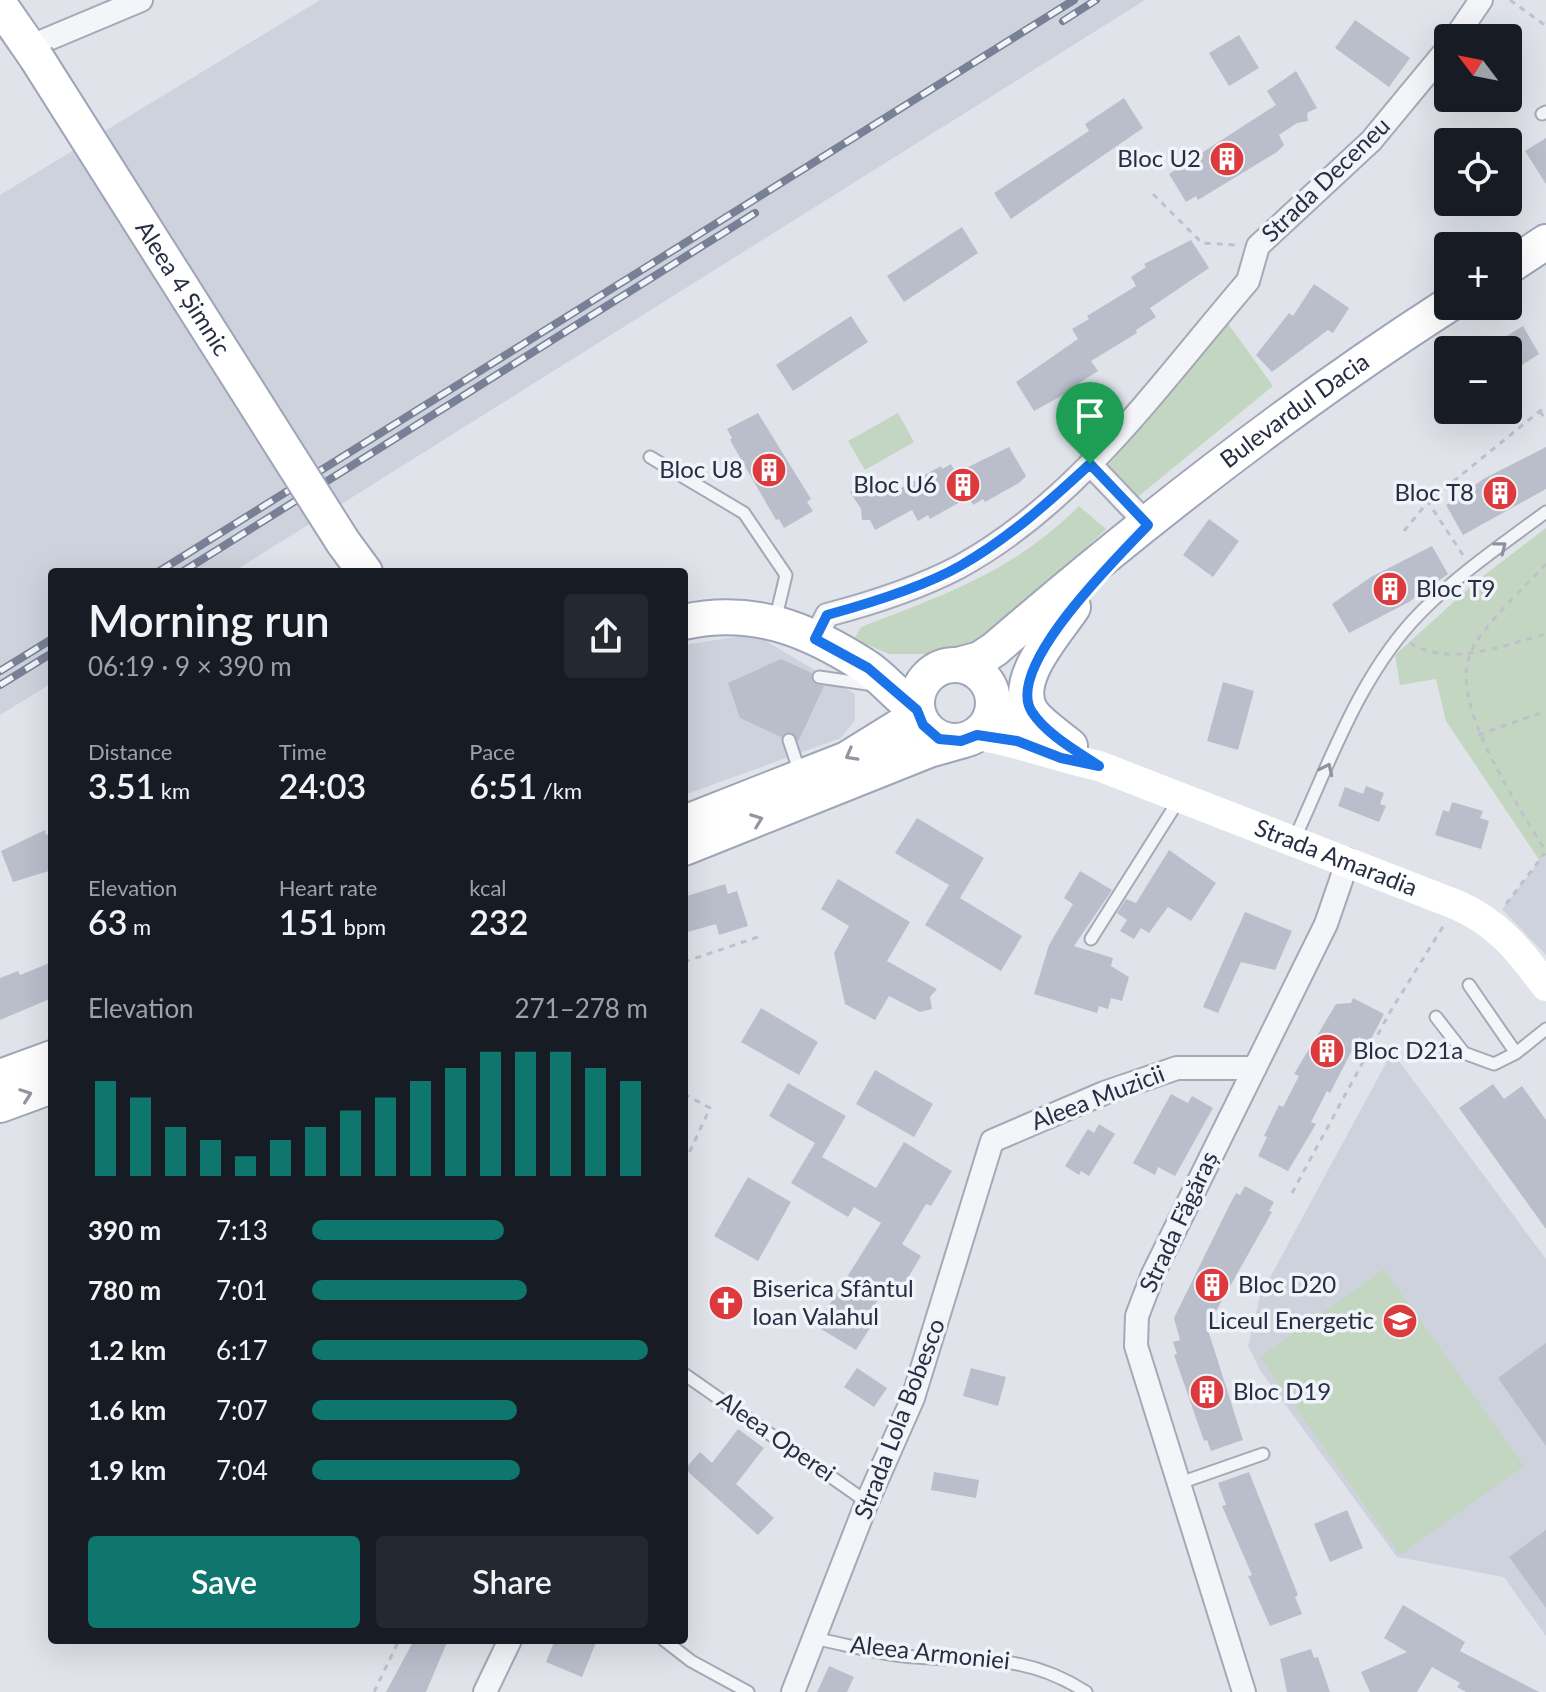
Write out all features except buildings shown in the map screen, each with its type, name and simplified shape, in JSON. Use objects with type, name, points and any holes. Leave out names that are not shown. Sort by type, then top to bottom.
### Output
[{"type":"main road","name":"Aleea 4 Șimnic","points":[[15,33],[362,568]]},
{"type":"main road","points":[[1522,258],[1546,242]]},
{"type":"main road","name":"Bulevardul Dacia","points":[[918,713],[916,700],[925,680],[950,666],[980,659],[995,649],[1248,443],[1372,354],[1434,314]]},
{"type":"main road","name":"Bulevardul Dacia","points":[[981,720],[1013,663],[1073,607],[1148,525]]},
{"type":"main road","points":[[1070,746],[1032,713],[1025,696],[1028,676],[1073,607]]},
{"type":"main road","points":[[688,622],[742,616],[775,621],[815,639],[877,677],[918,713],[930,733],[939,739],[981,720]]},
{"type":"main road","points":[[877,677],[950,666],[981,675],[981,720]]},
{"type":"main road","points":[[688,821],[847,759],[918,713]]},
{"type":"main road","points":[[688,846],[929,750],[981,720]]},
{"type":"main road","name":"Strada Amaradia","points":[[981,720],[1023,728],[1070,746],[1099,766]]},
{"type":"main road","name":"Strada Amaradia","points":[[981,720],[1017,741],[1061,758],[1099,766],[1348,860],[1457,905],[1492,924],[1513,941],[1546,986]]},
{"type":"main road","points":[[0,1077],[48,1059]]},
{"type":"main road","points":[[0,1105],[48,1087]]},
{"type":"street","points":[[15,33],[98,16],[141,0]]},
{"type":"street","points":[[1465,24],[1481,0]]},
{"type":"street","name":"Strada Deceneu","points":[[815,639],[827,615],[862,606],[957,568],[994,545],[1090,464],[1248,281],[1258,246],[1371,141],[1434,65]]},
{"type":"street","points":[[1090,464],[1148,525]]},
{"type":"street","name":"Strada Făgăraș","points":[[1244,1692],[1136,1346],[1137,1316],[1153,1274],[1326,924],[1348,860]]},
{"type":"street","name":"Aleea Muzicii","points":[[992,1141],[1104,1093],[1177,1068],[1255,1068]]},
{"type":"street","name":"Strada Lola Bobesco","points":[[793,1692],[817,1639],[867,1502],[930,1351],[992,1141]]},
{"type":"street","points":[[485,1692],[508,1644]]},
{"type":"lane","points":[[650,457],[744,513],[786,575],[775,621]]},
{"type":"lane","points":[[1294,840],[1374,673],[1422,610],[1546,512]]},
{"type":"lane","points":[[819,677],[877,677]]},
{"type":"lane","points":[[789,740],[802,777]]},
{"type":"lane","points":[[1091,939],[1180,797]]},
{"type":"lane","points":[[1469,985],[1516,1053]]},
{"type":"lane","points":[[1436,1017],[1464,1053],[1480,1062],[1494,1064],[1516,1053],[1546,1029]]},
{"type":"lane","name":"Aleea Operei","points":[[688,1377],[867,1502]]},
{"type":"lane","points":[[1177,1484],[1263,1454]]},
{"type":"lane","name":"Aleea Armoniei","points":[[817,1639],[896,1655],[1005,1659],[1036,1667],[1086,1692]]},
{"type":"lane","points":[[669,1644],[691,1661],[748,1692]]},
{"type":"path","points":[[1510,0],[1546,26]]},
{"type":"path","points":[[1153,194],[1202,243],[1258,246]]},
{"type":"path","points":[[1404,531],[1428,502],[1546,406]]},
{"type":"path","points":[[1540,411],[1546,421]]},
{"type":"path","points":[[1428,502],[1472,569]]},
{"type":"path","points":[[1492,924],[1546,852],[1478,735],[1467,682],[1470,654],[1499,615],[1546,564]]},
{"type":"path","points":[[1420,648],[1470,654],[1546,634]]},
{"type":"path","points":[[1478,735],[1546,711]]},
{"type":"path","points":[[1292,1193],[1390,1012],[1457,905]]},
{"type":"path","points":[[688,961],[758,937]]},
{"type":"path","points":[[688,1096],[710,1108],[688,1155]]},
{"type":"path","points":[[374,1692],[397,1644]]},
{"type":"shaded area","points":[[320,0],[1145,0],[239,568],[48,568],[48,685],[0,715],[0,195]]},
{"type":"shaded area","points":[[754,634],[855,694],[855,720],[841,738],[688,794],[688,644]]},
{"type":"shaded area","points":[[1546,853],[1546,955],[1502,909]]},
{"type":"shaded area","name":"Liceul Energetic","points":[[1392,1052],[1546,1259],[1546,1636],[1504,1577],[1397,1557],[1260,1370],[1248,1346],[1260,1296]]},
{"type":"green space","points":[[1226,321],[1273,386],[1134,500],[1106,468]]},
{"type":"green space","points":[[898,413],[914,442],[865,470],[848,441]]},
{"type":"green space","points":[[1079,506],[1106,529],[985,645],[942,654],[889,654],[854,639],[861,627],[950,591],[1004,564],[1054,529]]},
{"type":"green space","points":[[1546,528],[1546,852],[1540,861],[1446,721],[1436,679],[1400,685],[1395,655],[1478,580]]},
{"type":"green space","points":[[1384,1269],[1524,1466],[1400,1555],[1260,1357]]},
{"type":"railway","points":[[164,568],[1074,0]]},
{"type":"railway","points":[[1063,21],[1096,0]]},
{"type":"railway","points":[[188,568],[755,213]]},
{"type":"railway","points":[[0,671],[48,641]]},
{"type":"railway","points":[[0,685],[48,655]]},
{"type":"place","name":"Bloc U2","points":[[1227,159]]},
{"type":"place","name":"Bloc U8","points":[[769,470]]},
{"type":"place","name":"Bloc U6","points":[[963,485]]},
{"type":"place","name":"Bloc T8","points":[[1500,493]]},
{"type":"place","name":"Bloc T9","points":[[1390,589]]},
{"type":"place","name":"Bloc D21a","points":[[1327,1051]]},
{"type":"place","name":"Bloc D20","points":[[1212,1285]]},
{"type":"place","name":"Biserica Sfântul Ioan Valahul","points":[[726,1303]]},
{"type":"place","name":"Liceul Energetic","points":[[1400,1321]]},
{"type":"place","name":"Bloc D19","points":[[1207,1392]]},
{"type":"route","points":[[1090,464],[1148,525],[1073,607],[1028,676],[1025,696],[1032,713],[1099,766],[1061,758],[1017,741],[977,735],[961,741],[939,739],[923,725],[917,710],[897,697],[868,668],[815,639],[827,615],[862,606],[957,568],[994,545],[1090,464]]}]
